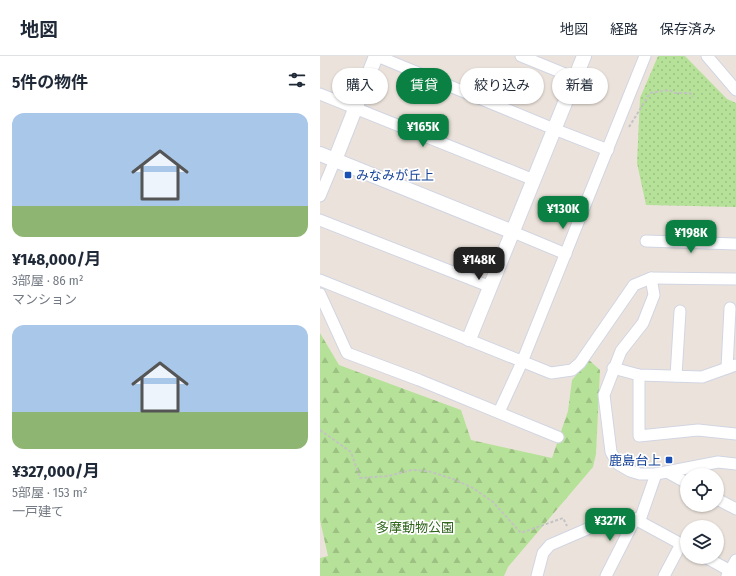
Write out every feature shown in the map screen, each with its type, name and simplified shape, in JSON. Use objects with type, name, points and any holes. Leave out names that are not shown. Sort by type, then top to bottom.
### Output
[{"type":"street","points":[[320,196],[376,56],[608,150]]},
{"type":"street","points":[[521,56],[552,69]]},
{"type":"street","points":[[579,68],[584,56]]},
{"type":"street","points":[[499,412],[522,362],[645,56]]},
{"type":"street","points":[[707,56],[736,90]]},
{"type":"street","points":[[320,94],[534,180]]},
{"type":"street","points":[[469,339],[564,104]]},
{"type":"street","points":[[320,154],[566,254]]},
{"type":"street","points":[[320,220],[491,287]]},
{"type":"street","points":[[646,241],[736,244]]},
{"type":"street","points":[[651,278],[654,295],[643,322],[621,351],[613,368],[604,395],[611,452],[618,464],[630,471],[640,474],[656,474],[718,462],[736,464]]},
{"type":"street","points":[[320,280],[551,373],[572,370],[580,364],[634,285],[651,278],[736,279]]},
{"type":"street","points":[[320,294],[347,353],[499,412],[558,437]]},
{"type":"street","points":[[613,368],[639,375],[702,377],[731,367],[730,308]]},
{"type":"street","points":[[676,376],[680,311]]},
{"type":"street","points":[[639,375],[639,436],[698,430],[736,434]]},
{"type":"street","points":[[667,472],[680,479]]},
{"type":"street","points":[[606,576],[635,519],[640,517],[656,474]]},
{"type":"street","points":[[724,503],[736,509]]},
{"type":"street","points":[[536,576],[543,553],[550,545],[615,518],[635,519],[680,544]]},
{"type":"street","points":[[664,576],[680,552]]},
{"type":"street","points":[[716,564],[731,573],[736,560]]},
{"type":"path","points":[[626,131],[650,92],[669,90],[674,93],[690,94],[693,98]]},
{"type":"path","points":[[320,430],[351,452],[360,478],[388,476],[412,470],[428,471],[473,488],[493,502],[521,532],[563,518],[568,528],[573,527],[577,533]]},
{"type":"green space","points":[[658,56],[685,56],[727,99],[736,103],[736,207],[646,205],[637,163],[640,98]]},
{"type":"green space","name":"多摩動物公園","points":[[320,333],[339,365],[461,410],[471,440],[552,458],[568,411],[572,380],[589,360],[600,370],[596,454],[593,467],[508,567],[504,576],[320,576],[320,558],[328,556],[320,520]]},
{"type":"place","name":"みなみが丘上","points":[[348,175]]},
{"type":"place","name":"鹿島台上","points":[[669,460]]}]
